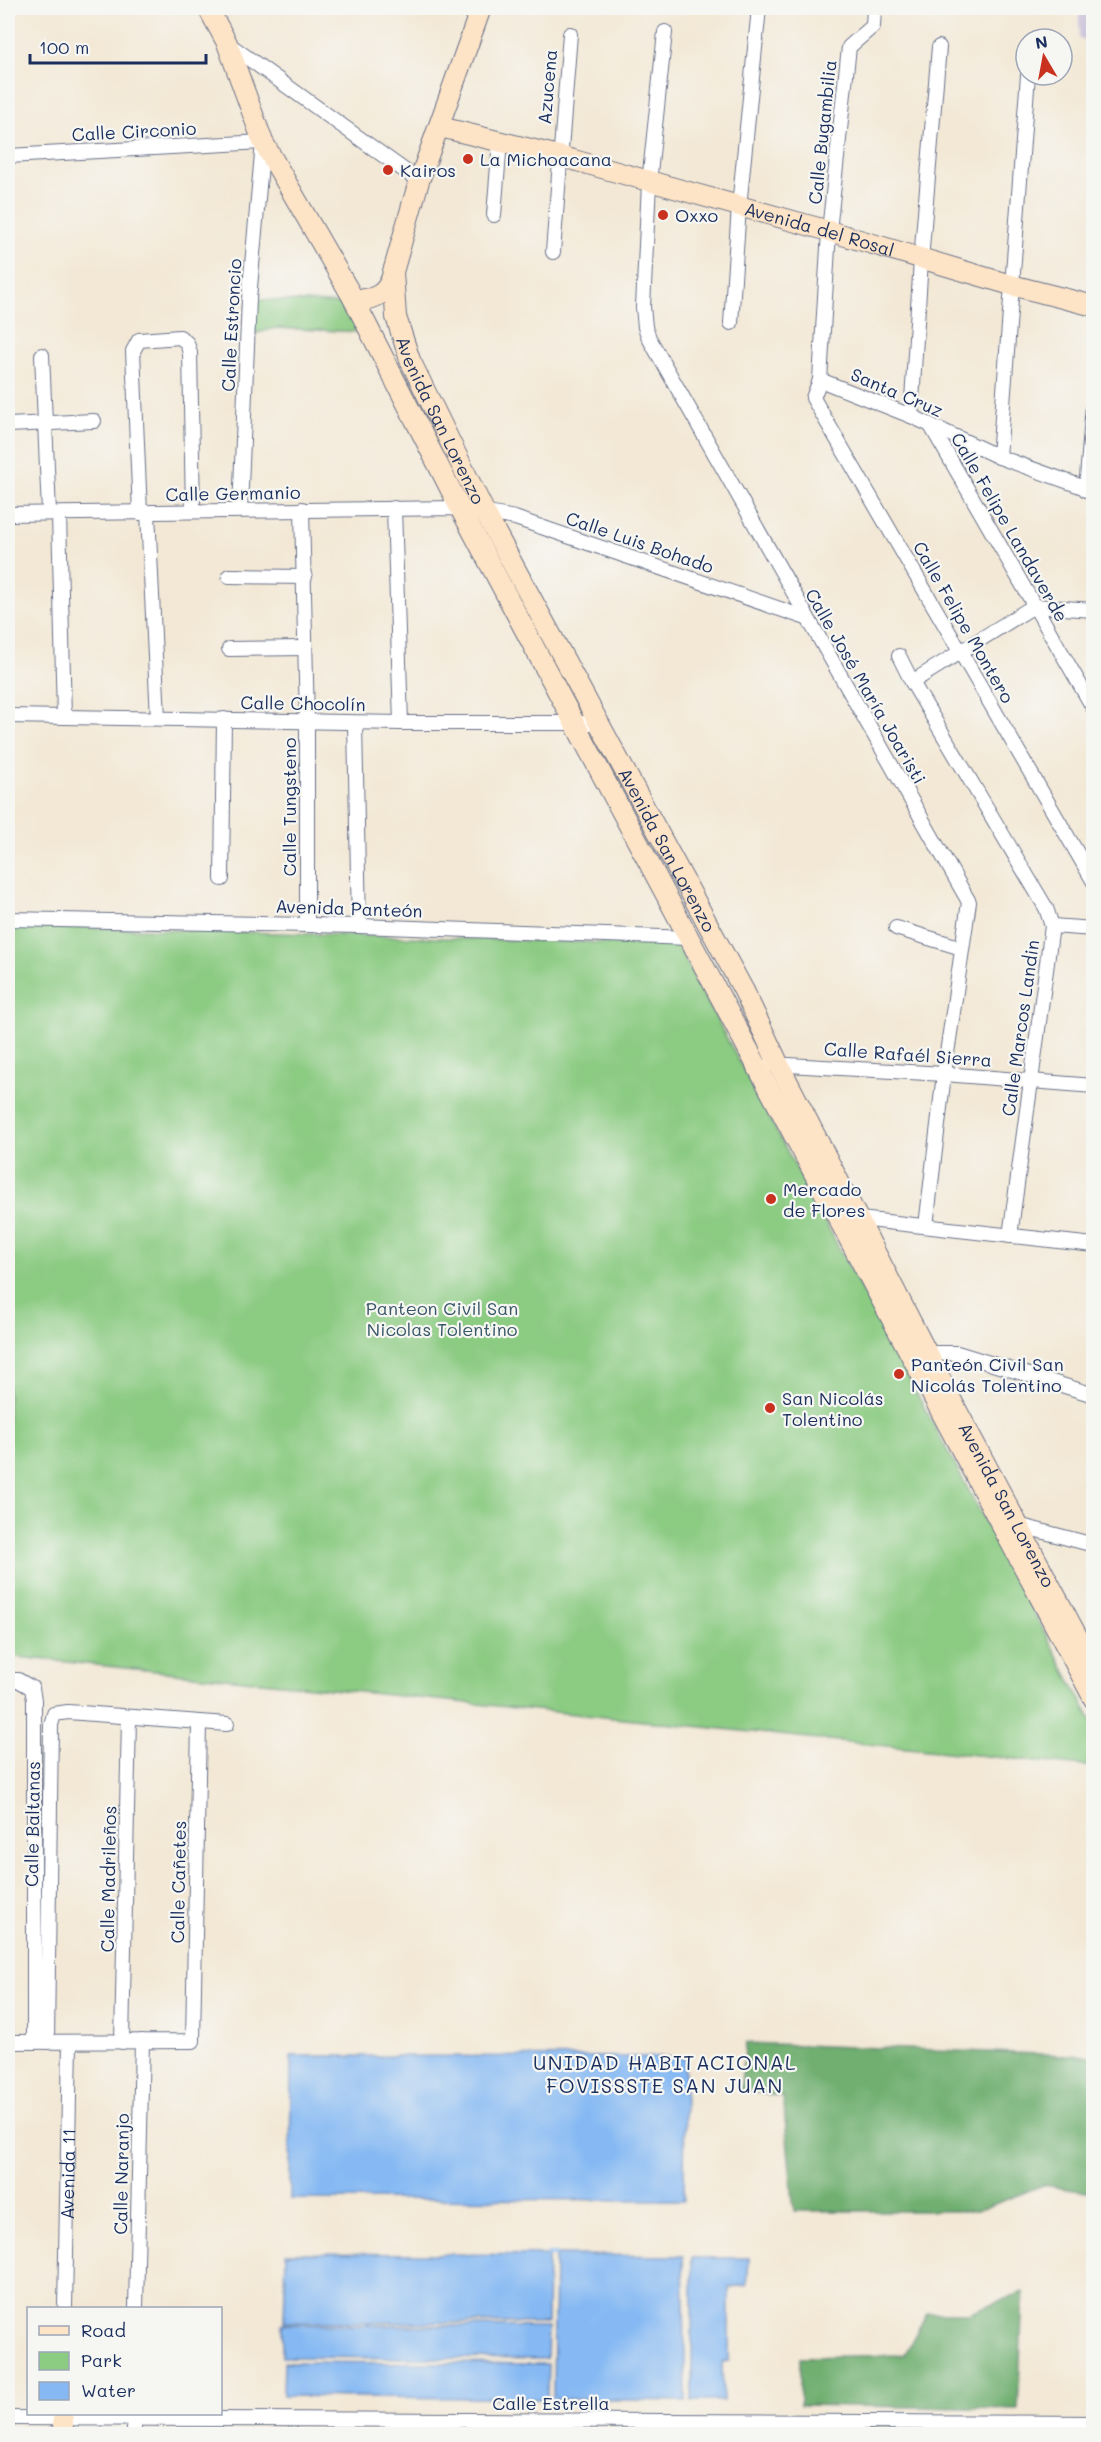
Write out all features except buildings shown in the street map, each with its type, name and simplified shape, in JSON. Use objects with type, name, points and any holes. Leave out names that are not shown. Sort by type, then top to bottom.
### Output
[{"type":"main road","name":"Avenida San Lorenzo","points":[[208,8],[227,43],[263,142],[353,298],[460,508],[757,1066],[928,1353],[1094,1699]]},
{"type":"main road","name":"Avenida San Lorenzo","points":[[481,8],[419,181],[393,272],[396,317],[410,360],[484,511],[744,991],[851,1224],[1011,1529],[1094,1668]]},
{"type":"main road","name":"Avenida del Rosal","points":[[440,127],[560,156],[649,183],[829,231],[921,260],[1094,306]]},
{"type":"main road","points":[[353,298],[366,300],[378,296],[390,283],[393,272]]},
{"type":"main road","points":[[546,670],[565,661]]},
{"type":"street","points":[[732,323],[739,207],[759,8]]},
{"type":"street","name":"Calle Bugambilia","points":[[820,380],[829,231],[849,47],[873,26],[874,8]]},
{"type":"street","name":"Calle José María Joaristi","points":[[665,32],[649,183],[643,307],[647,333],[806,618],[969,902],[944,1074],[926,1227]]},
{"type":"street","name":"Azucena","points":[[553,252],[570,34]]},
{"type":"street","points":[[227,43],[419,181]]},
{"type":"street","points":[[911,416],[921,260],[939,47]]},
{"type":"street","points":[[999,457],[1027,87]]},
{"type":"street","points":[[494,214],[500,141]]},
{"type":"street","name":"Calle Circonio","points":[[8,156],[263,142]]},
{"type":"street","name":"Calle Estroncio","points":[[240,510],[249,299],[263,142]]},
{"type":"street","points":[[158,718],[133,351],[139,340],[180,337],[188,343],[193,510]]},
{"type":"street","points":[[42,355],[45,423],[54,513],[64,717]]},
{"type":"street","name":"Santa Cruz","points":[[820,380],[911,416],[999,457],[1090,491]]},
{"type":"street","name":"Calle Felipe Montero","points":[[820,380],[813,398],[1094,882]]},
{"type":"street","points":[[1090,491],[1094,393]]},
{"type":"street","points":[[8,425],[94,421]]},
{"type":"street","name":"Calle Felipe Landaverde","points":[[931,426],[1034,606],[1089,694],[1094,709]]},
{"type":"street","points":[[394,508],[401,723]]},
{"type":"street","name":"Calle Germanio","points":[[8,514],[460,508]]},
{"type":"street","name":"Calle Luis Bohado","points":[[460,508],[515,518],[806,618]]},
{"type":"street","name":"Calle Tungsteno","points":[[302,509],[307,722],[307,925]]},
{"type":"street","points":[[229,576],[305,577]]},
{"type":"street","points":[[912,682],[1034,606],[1094,610]]},
{"type":"street","points":[[229,649],[305,648]]},
{"type":"street","name":"Calle Marcos Landin","points":[[899,656],[912,682],[1046,908],[1052,926],[1010,1236]]},
{"type":"street","name":"Calle Chocolín","points":[[8,717],[354,723],[598,723]]},
{"type":"street","points":[[222,879],[224,719]]},
{"type":"street","points":[[354,723],[359,926]]},
{"type":"street","name":"Avenida Panteón","points":[[8,919],[359,926],[689,938]]},
{"type":"street","points":[[1052,926],[1094,929]]},
{"type":"street","points":[[896,928],[962,948]]},
{"type":"street","name":"Calle Rafaél Sierra","points":[[757,1066],[778,1063],[1094,1086]]},
{"type":"street","points":[[851,1224],[926,1227],[1094,1245]]},
{"type":"street","points":[[928,1353],[957,1353],[1094,1395]]},
{"type":"street","points":[[1011,1529],[1094,1545]]},
{"type":"street","points":[[8,1680],[18,1680],[32,1688],[34,1700],[41,2042]]},
{"type":"street","name":"Calle Baltanas","points":[[41,2042],[51,1725],[54,1714],[68,1712],[129,1718]]},
{"type":"street","points":[[129,1718],[227,1724]]},
{"type":"street","name":"Calle Madrileños","points":[[122,2042],[129,1718]]},
{"type":"street","name":"Calle Cañetes","points":[[142,2041],[193,2041],[199,1723]]},
{"type":"street","points":[[8,2042],[142,2041]]},
{"type":"street","name":"Calle Naranjo","points":[[136,2307],[142,2041]]},
{"type":"street","name":"Avenida 11","points":[[65,2307],[70,2042]]},
{"type":"street","points":[[134,2416],[134,2434]]},
{"type":"street","name":"Calle Estrella","points":[[8,2418],[63,2422],[134,2416],[344,2420],[414,2427],[931,2429],[1094,2424]]},
{"type":"street","points":[[203,2434],[204,2419]]},
{"type":"street","points":[[273,2420],[273,2434]]},
{"type":"street","points":[[344,2420],[344,2434]]},
{"type":"shaded area","points":[[1079,8],[1093,8],[1093,40],[1079,39]]},
{"type":"green space","points":[[249,299],[345,304],[360,332],[275,328],[247,336]]},
{"type":"green space","name":"Panteon Civil San Nicolas Tolentino","points":[[8,925],[677,945],[1093,1723],[1093,1767],[8,1656]]},
{"type":"green space","points":[[746,2043],[1093,2056],[1093,2193],[1043,2185],[977,2211],[794,2211],[783,2097],[740,2090]]},
{"type":"green space","points":[[1023,2292],[1018,2409],[800,2405],[800,2357],[904,2355],[927,2313],[968,2313]]},
{"type":"green space","points":[[655,2424],[928,2427],[929,2434],[655,2434]]},
{"type":"water","points":[[291,2056],[685,2057],[684,2200],[290,2199]]},
{"type":"water","points":[[286,2253],[548,2255],[547,2323],[284,2322]]},
{"type":"water","points":[[555,2255],[683,2256],[686,2401],[553,2399]]},
{"type":"water","points":[[692,2258],[749,2258],[747,2285],[729,2287],[729,2361],[722,2362],[723,2401],[692,2401]]},
{"type":"water","points":[[282,2324],[548,2327],[547,2359],[282,2357]]},
{"type":"water","points":[[284,2362],[548,2364],[547,2399],[283,2396]]},
{"type":"waterway","points":[[548,2255],[555,2255]]},
{"type":"waterway","points":[[547,2399],[553,2399]]},
{"type":"place","name":"La Michoacana","points":[[468,159]]},
{"type":"place","name":"Kairos","points":[[388,170]]},
{"type":"place","name":"Oxxo","points":[[663,215]]},
{"type":"place","name":"Mercado de Flores","points":[[771,1199]]},
{"type":"place","name":"Panteón Civil San Nicolás Tolentino","points":[[899,1374]]},
{"type":"place","name":"San Nicolás Tolentino","points":[[770,1408]]},
{"type":"district","name":"UNIDAD HABITACIONAL FOVISSSTE SAN JUAN","points":[[665,2074]]}]
